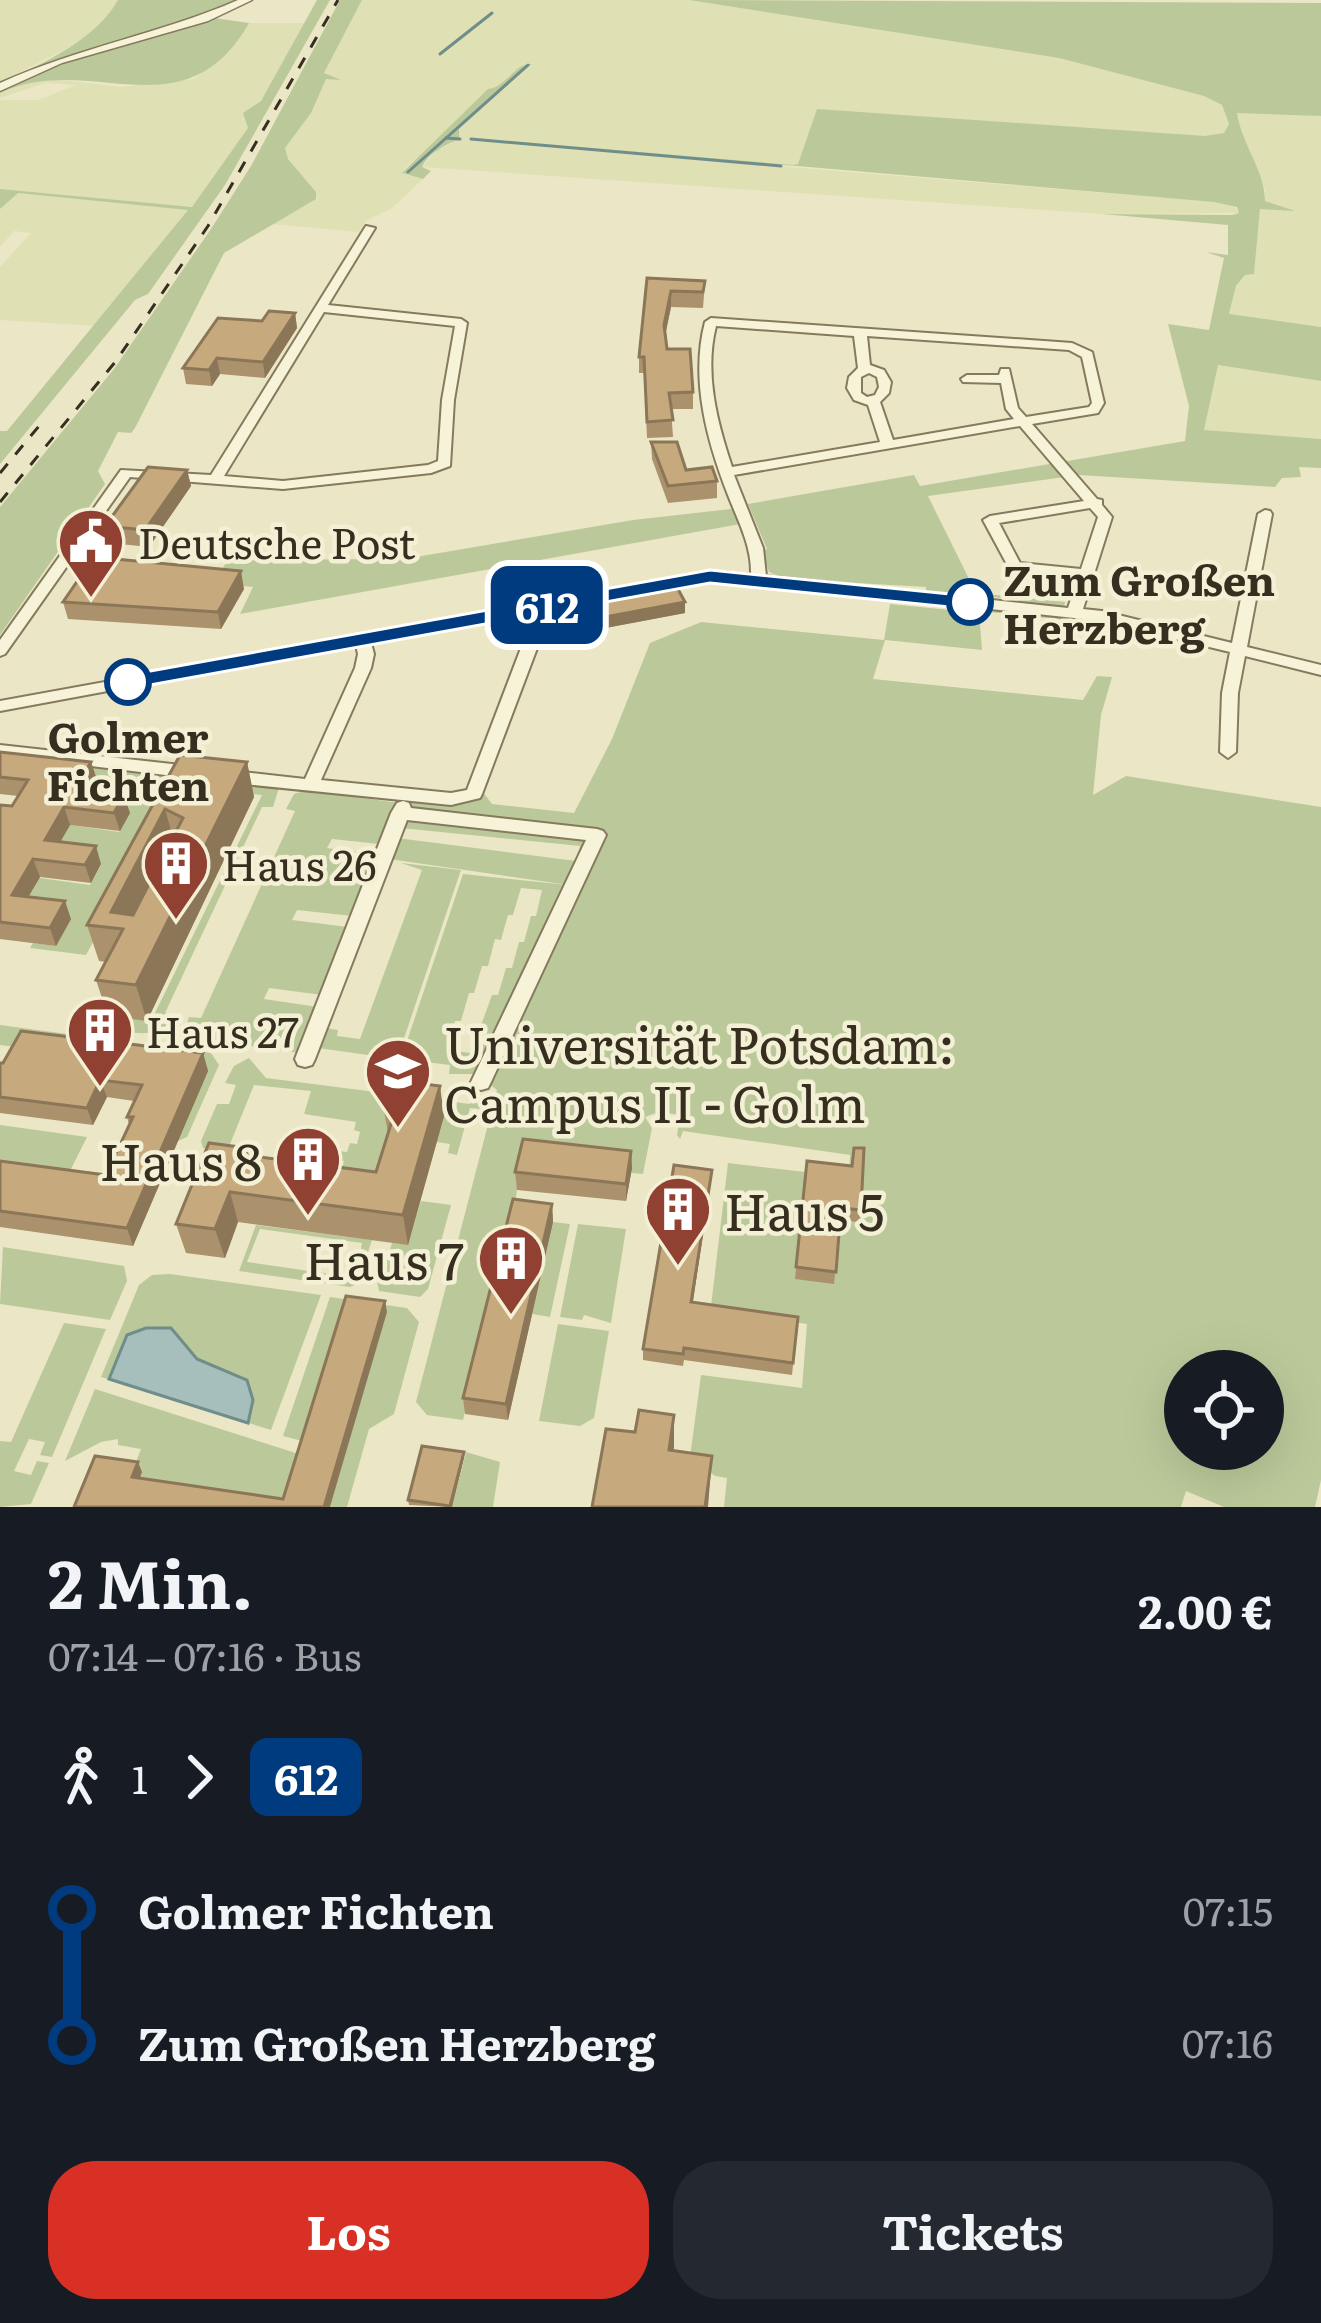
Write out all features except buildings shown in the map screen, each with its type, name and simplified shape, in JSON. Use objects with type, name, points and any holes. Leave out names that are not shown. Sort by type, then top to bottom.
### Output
[{"type":"street","points":[[0,87],[79,54],[204,19],[248,0]]},
{"type":"street","points":[[216,479],[370,228]]},
{"type":"street","points":[[0,651],[122,475],[140,472],[283,485],[431,469],[445,463],[448,400],[461,323],[321,308]]},
{"type":"street","points":[[726,472],[1096,408],[1087,352],[1072,347],[722,320],[708,326],[708,390],[726,472],[759,557],[758,580]]},
{"type":"street","points":[[860,331],[864,370],[883,378],[886,394],[872,399],[888,445]]},
{"type":"street","points":[[967,379],[1005,376],[1010,404],[1096,503],[1105,524],[1074,614]]},
{"type":"street","points":[[1088,574],[1015,567],[990,517],[1096,503]]},
{"type":"street","points":[[1228,752],[1230,693],[1265,514]]},
{"type":"street","points":[[0,706],[698,578],[758,580],[1074,614],[1321,670]]},
{"type":"street","points":[[404,804],[460,799],[479,790],[537,627],[530,608]]},
{"type":"street","points":[[311,784],[363,668],[362,639]]},
{"type":"street","points":[[0,751],[311,784],[597,835],[481,1082]]},
{"type":"street","points":[[305,1059],[404,804]]},
{"type":"green space","points":[[0,0],[118,0],[117,9],[80,42],[0,82]]},
{"type":"green space","points":[[118,0],[239,0],[207,17],[249,23],[223,57],[195,76],[165,84],[34,82],[0,93],[0,82],[84,37]]},
{"type":"green space","points":[[317,0],[330,0],[225,185],[148,294],[135,300],[0,464],[0,431],[7,431],[188,210],[18,193],[0,209],[0,189],[192,207],[248,128],[243,113],[261,101]]},
{"type":"green space","points":[[340,0],[362,0],[324,73],[341,80],[326,79],[311,113],[285,148],[288,159],[316,192],[316,199],[224,253],[135,428],[131,433],[118,432],[98,471],[105,484],[0,635],[0,507],[114,369],[211,229],[251,166]]},
{"type":"green space","points":[[362,0],[689,0],[1059,58],[1204,96],[1222,105],[1229,124],[1224,133],[1214,136],[788,166],[473,141],[1214,202],[1233,205],[1239,213],[1102,214],[422,167],[437,150],[459,140],[459,129],[532,65],[528,63],[405,168],[403,174],[423,179],[391,209],[367,220],[359,232],[272,224],[313,201],[316,192],[287,159],[285,148],[311,113],[324,73]]},
{"type":"green space","points":[[689,0],[1321,3],[1321,116],[1237,113],[1265,201],[1295,211],[1260,209],[1254,274],[1245,275],[1236,286],[1229,314],[1321,327],[1321,381],[1218,365],[1204,430],[1321,439],[1321,468],[1299,467],[1301,477],[1282,478],[1275,487],[1079,475],[928,496],[976,593],[1065,602],[1064,608],[987,596],[986,601],[926,595],[926,587],[787,579],[769,572],[762,551],[767,549],[748,504],[914,475],[920,486],[1185,441],[1189,406],[1168,324],[1209,330],[1224,258],[1206,252],[1228,255],[1228,225],[1102,214],[1232,215],[1239,213],[1237,207],[472,138],[793,165],[798,164],[817,109],[1205,136],[1224,133],[1229,124],[1222,105],[1204,96],[1059,58]]},
{"type":"green space","points":[[249,23],[305,23],[261,101],[243,113],[248,128],[201,200],[189,208],[150,204],[189,210],[95,326],[0,320],[0,267],[31,233],[14,231],[0,247],[0,209],[17,193],[83,197],[0,189],[0,100],[38,100],[76,85],[45,83],[0,98],[0,93],[45,78],[121,87],[194,79],[236,42]]},
{"type":"green space","points":[[532,64],[459,129],[459,140],[428,158],[422,167],[431,171],[423,179],[402,173],[488,89]]},
{"type":"green space","points":[[1237,112],[1321,116],[1321,327],[1229,315],[1236,287],[1245,275],[1254,274],[1260,208],[1279,209],[1265,201],[1265,189],[1250,162],[1239,124]]},
{"type":"green space","points":[[1217,365],[1321,381],[1321,439],[1204,431]]},
{"type":"green space","points":[[731,509],[742,512],[746,523],[240,614],[253,587],[213,583],[228,560],[404,559],[633,520]]},
{"type":"green space","points":[[890,604],[970,612],[971,606],[1134,627],[979,611],[982,650],[885,640],[873,679],[1083,700],[1097,676],[1112,677],[1101,715],[1093,795],[1126,776],[1321,807],[1321,1480],[1315,1507],[1224,1507],[1186,1491],[1181,1507],[724,1507],[727,1478],[715,1476],[690,1457],[701,1375],[802,1388],[807,1324],[720,1312],[711,1306],[728,1163],[849,1177],[850,1155],[683,1131],[680,1139],[680,1115],[659,1112],[645,1117],[652,1128],[643,1174],[631,1173],[631,1168],[517,1189],[463,1420],[427,1415],[416,1402],[497,1090],[476,1074],[449,1074],[450,1065],[401,1059],[463,874],[568,885],[389,859],[397,838],[576,861],[580,846],[401,828],[410,819],[579,836],[587,846],[597,836],[415,811],[410,804],[464,799],[483,792],[492,804],[574,813],[612,739],[650,643],[701,622],[884,640]],"holes":[[[521,888],[542,890],[536,916],[531,916],[498,995],[492,995],[471,1053],[447,1050],[455,1021],[461,1021],[469,993],[474,993],[482,966],[488,966],[495,939],[501,940]]]},
{"type":"green space","points":[[0,755],[279,788],[273,807],[262,807],[165,1013],[174,1016],[161,1029],[132,1032],[104,1024],[108,1016],[151,1021],[262,795],[178,786],[86,955],[30,948],[33,943],[56,946],[0,910],[33,877],[90,885],[101,865],[32,856],[64,824],[119,832],[129,813]]},
{"type":"green space","points":[[307,790],[399,803],[379,844],[332,839],[327,848],[375,854],[352,916],[297,910],[292,920],[348,927],[322,995],[269,988],[264,999],[318,1007],[299,1053],[191,1037],[185,1029],[189,1017],[201,1018],[295,811],[286,809],[294,794]]},
{"type":"green space","points":[[401,863],[461,870],[397,1059],[318,1048],[326,1028],[338,1030],[337,1036],[360,1039],[422,870]]},
{"type":"green space","points":[[0,1025],[211,1053],[219,1065],[187,1137],[171,1144],[207,1071],[0,1045]]},
{"type":"green space","points":[[249,1058],[266,1078],[470,1104],[472,1099],[479,1101],[481,1109],[470,1108],[457,1155],[448,1153],[450,1144],[437,1142],[384,1195],[342,1168],[344,1161],[291,1153],[287,1161],[283,1158],[294,1135],[294,1145],[347,1152],[350,1143],[357,1144],[356,1122],[304,1114],[311,1091],[254,1085],[226,1154],[203,1148],[201,1141],[217,1104],[229,1104],[236,1085],[225,1083],[234,1066]]},
{"type":"green space","points":[[0,1125],[87,1137],[63,1185],[0,1177]]},
{"type":"green space","points":[[421,1201],[451,1205],[428,1289],[420,1297],[379,1291],[376,1275],[382,1275],[392,1243],[408,1244]]},
{"type":"green space","points":[[553,1222],[570,1224],[550,1317],[532,1314]]},
{"type":"green space","points":[[578,1224],[626,1229],[611,1323],[584,1315],[582,1320],[560,1317]]},
{"type":"green space","points":[[256,1225],[372,1240],[367,1255],[360,1254],[362,1243],[260,1229],[247,1262],[351,1277],[355,1267],[363,1272],[360,1283],[350,1287],[239,1271]]},
{"type":"green space","points":[[3,1247],[124,1266],[127,1281],[110,1320],[0,1304]]},
{"type":"green space","points":[[152,1275],[321,1295],[271,1430],[101,1377],[139,1285]]},
{"type":"green space","points":[[330,1297],[407,1308],[419,1322],[394,1414],[369,1429],[347,1507],[330,1507],[386,1312],[306,1442],[283,1436]]},
{"type":"green space","points":[[64,1323],[106,1329],[52,1457],[40,1455],[45,1442],[29,1439],[14,1471],[31,1475],[37,1461],[49,1463],[31,1504],[0,1507],[0,1441],[11,1442]]},
{"type":"green space","points":[[558,1324],[609,1331],[594,1418],[580,1426],[539,1421]]},
{"type":"green space","points":[[95,1389],[302,1455],[286,1507],[137,1486],[133,1470],[141,1449],[118,1445],[118,1439],[101,1442],[65,1461]]},
{"type":"green space","points":[[466,1452],[500,1462],[493,1507],[452,1507]]},
{"type":"water","points":[[146,1328],[171,1328],[197,1359],[247,1380],[253,1400],[248,1423],[109,1379],[127,1335]]},
{"type":"waterway","points":[[440,54],[492,13]]},
{"type":"waterway","points":[[446,138],[528,65]]},
{"type":"waterway","points":[[408,172],[446,138]]},
{"type":"waterway","points":[[446,138],[460,139]]},
{"type":"waterway","points":[[471,139],[781,166]]},
{"type":"railway","points":[[0,502],[116,361],[208,226],[338,0]]},
{"type":"railway","points":[[0,473],[44,420]]},
{"type":"bus line","name":"612","points":[[128,682],[710,577],[970,602]]},
{"type":"place","name":"Deutsche Post","points":[[91,600]]},
{"type":"place","name":"Zum Großen Herzberg","points":[[970,602]]},
{"type":"place","name":"Golmer Fichten","points":[[128,682]]},
{"type":"place","name":"Haus 26","points":[[176,922]]},
{"type":"place","name":"Haus 27","points":[[100,1089]]},
{"type":"place","name":"Universität Potsdam: Campus II - Golm","points":[[398,1130]]},
{"type":"place","name":"Haus 8","points":[[308,1218]]},
{"type":"place","name":"Haus 5","points":[[678,1268]]},
{"type":"place","name":"Haus 7","points":[[511,1317]]}]
